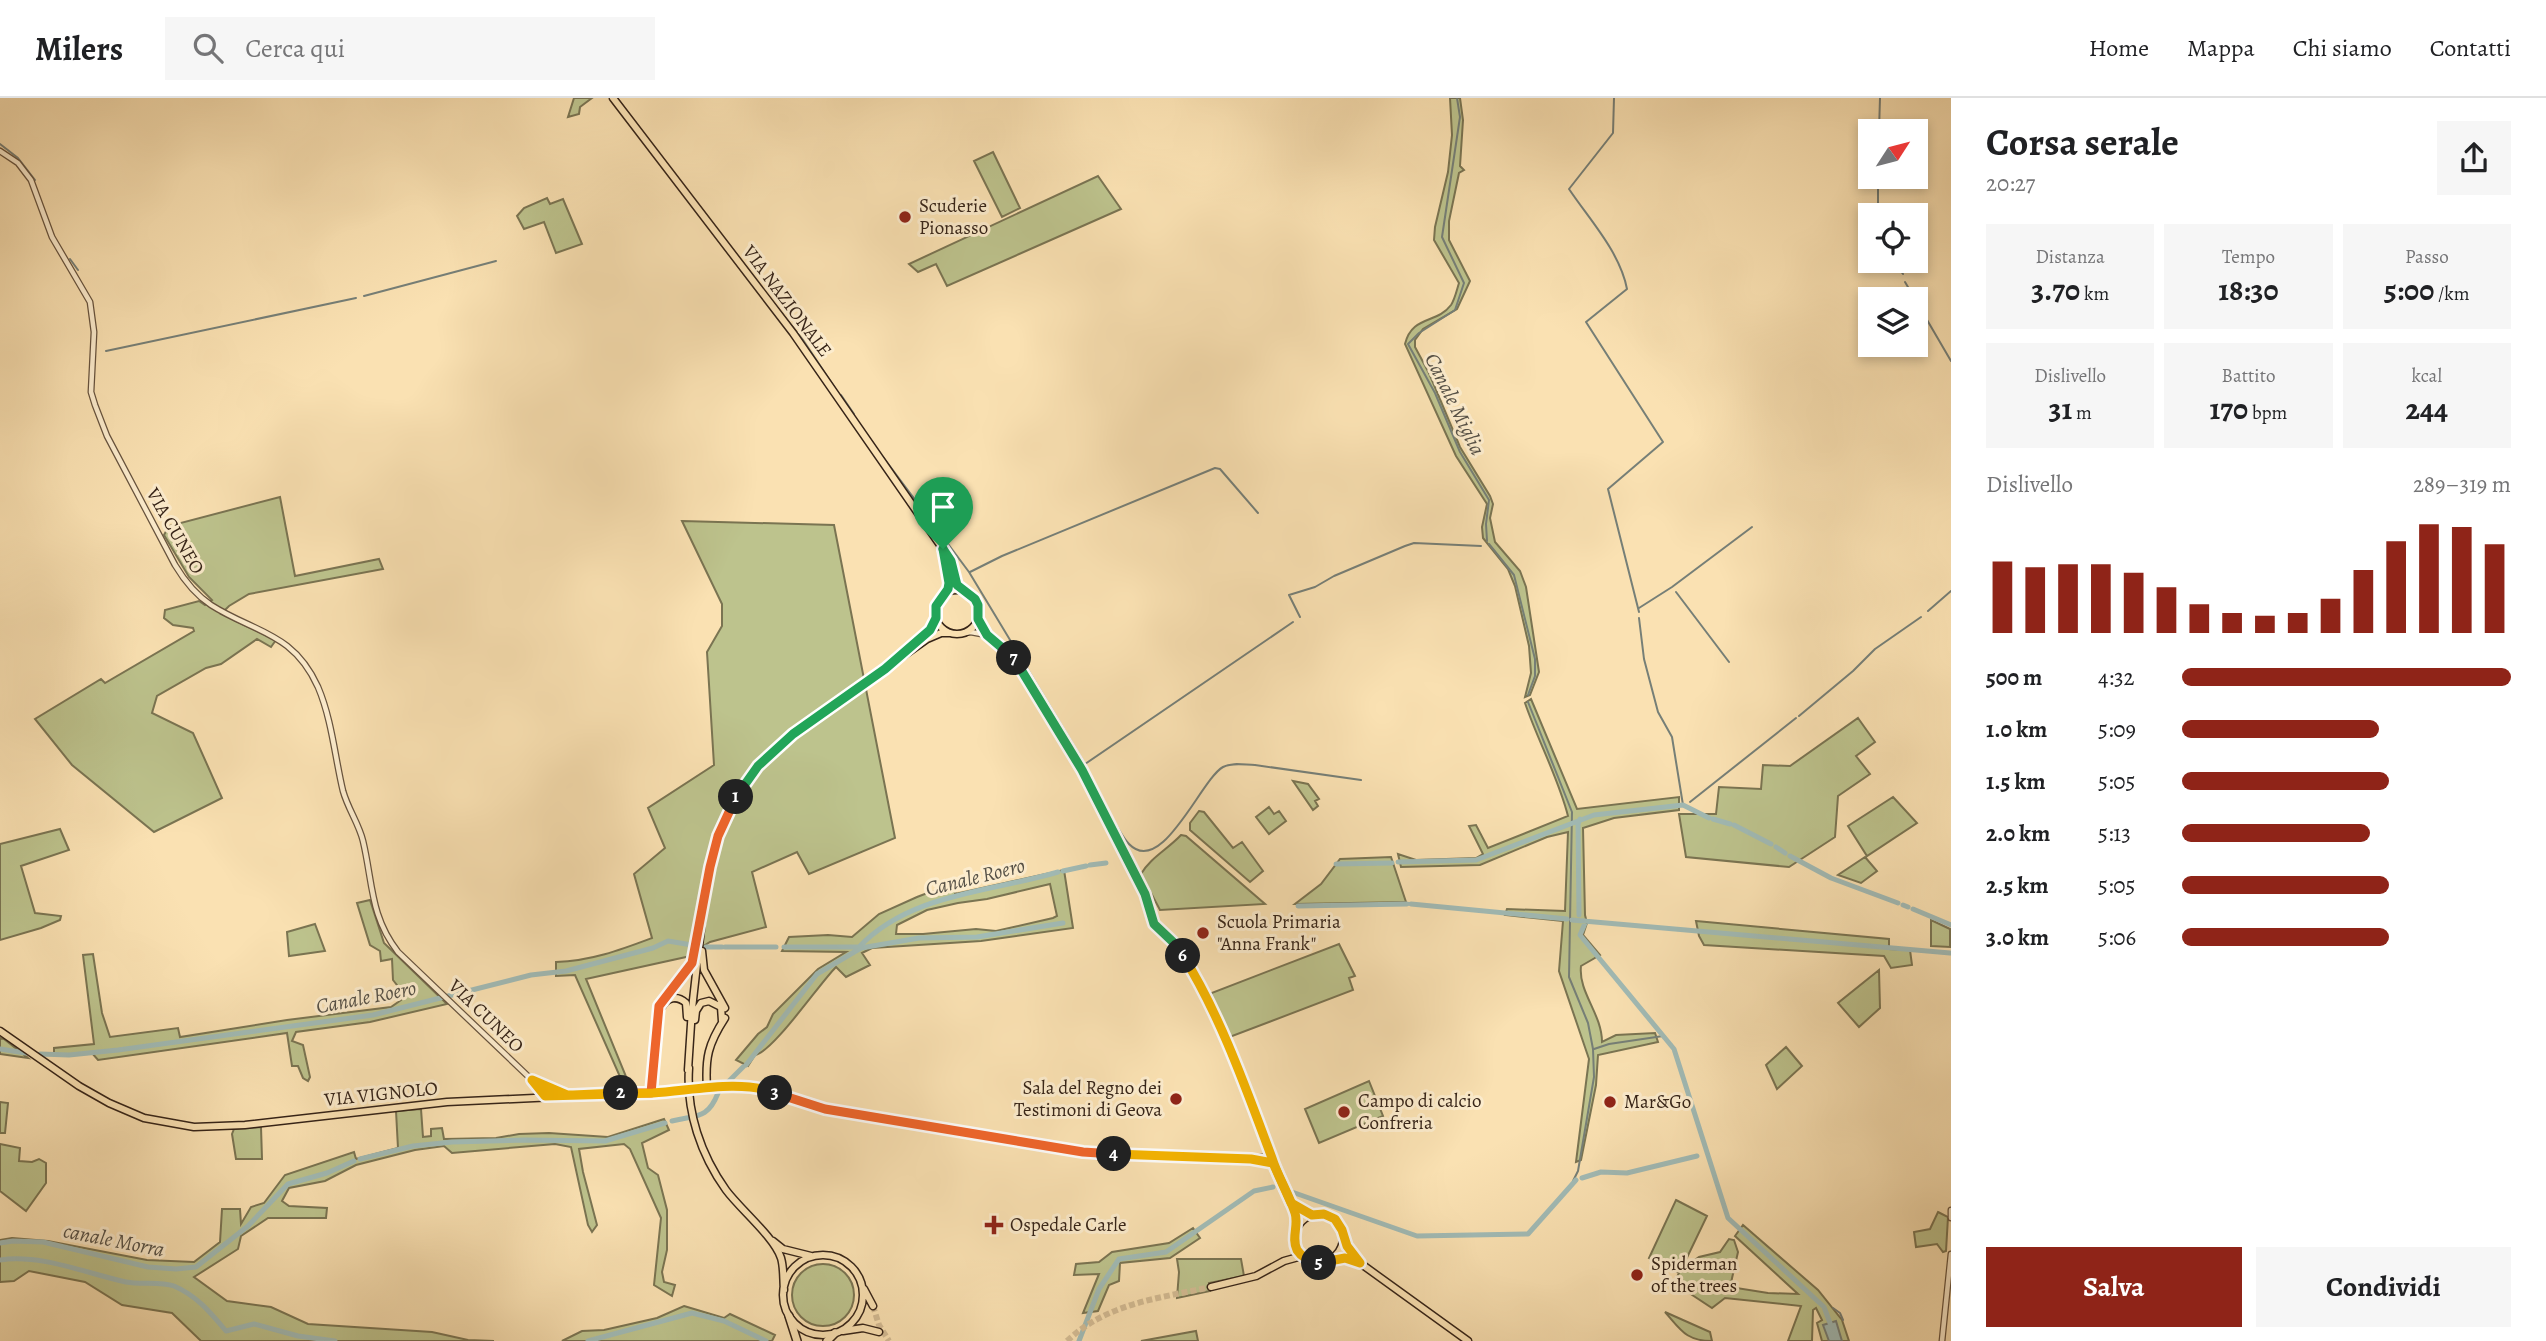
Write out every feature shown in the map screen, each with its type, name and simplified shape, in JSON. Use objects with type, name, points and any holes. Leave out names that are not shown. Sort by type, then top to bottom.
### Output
[{"type":"highway","points":[[789,1316],[797,1341]]},
{"type":"highway","points":[[827,1341],[838,1332]]},
{"type":"main road","name":"VIA NAZIONALE","points":[[613,98],[793,332],[943,549]]},
{"type":"main road","points":[[651,1093],[661,1000],[692,963],[715,846],[728,812],[758,766],[793,734],[927,639],[941,633],[964,633],[975,625],[978,605],[970,594],[957,585],[951,561],[943,549]]},
{"type":"main road","points":[[907,652],[930,630],[936,618],[939,600],[948,589],[943,549]]},
{"type":"main road","points":[[939,600],[949,592],[963,591]]},
{"type":"main road","points":[[936,618],[949,633]]},
{"type":"main road","points":[[705,893],[708,904],[702,961],[704,970],[725,1008],[726,1016],[713,1036],[708,1052],[707,1089]]},
{"type":"main road","points":[[688,1067],[705,893]]},
{"type":"main road","points":[[659,1012],[664,1002],[674,997],[686,1003],[688,1011],[685,1049],[694,1126],[704,1152],[727,1191],[779,1253],[782,1260],[784,1304],[789,1316],[798,1326],[810,1333],[822,1335],[863,1328],[878,1332]]},
{"type":"main road","points":[[688,1067],[693,1050],[696,1011],[701,1003],[709,1001],[720,1007],[722,1021]]},
{"type":"main road","name":"VIA VIGNOLO","points":[[0,1031],[79,1086],[125,1111],[178,1125],[220,1127],[447,1102],[532,1096],[707,1089]]},
{"type":"main road","points":[[1284,1261],[1295,1244],[1300,1222],[1312,1215],[1324,1214],[1335,1219],[1360,1263]]},
{"type":"main road","points":[[761,1231],[783,1249],[813,1256],[825,1255],[849,1265],[873,1306]]},
{"type":"main road","points":[[1331,1260],[1342,1248],[1344,1239]]},
{"type":"main road","points":[[1295,1244],[1303,1256],[1317,1263],[1345,1258],[1360,1263],[1468,1341]]},
{"type":"main road","points":[[784,1290],[793,1269],[813,1256]]},
{"type":"main road","points":[[1211,1287],[1256,1276],[1284,1261],[1303,1256]]},
{"type":"main road","points":[[838,1332],[858,1316],[863,1295],[862,1284]]},
{"type":"street","name":"VIA CUNEO","points":[[0,151],[18,163],[31,180],[52,237],[90,302],[94,332],[91,392],[107,436],[175,565],[189,585],[209,604],[274,636],[303,663],[318,687],[344,793],[362,838],[372,897],[380,923],[398,951],[532,1080],[545,1096]]},
{"type":"street","points":[[978,619],[987,635]]},
{"type":"street","points":[[964,633],[987,635],[1004,647],[1016,661],[1064,739],[1145,894],[1154,924],[1173,942],[1196,977],[1291,1203],[1297,1228]]},
{"type":"street","name":"VIA CUNEO","points":[[532,1080],[567,1095]]},
{"type":"street","points":[[532,1096],[536,1085]]},
{"type":"street","points":[[544,1086],[545,1096]]},
{"type":"street","points":[[707,1089],[747,1086],[768,1090],[825,1109],[1083,1152],[1251,1159],[1273,1163]]},
{"type":"street","points":[[1251,1159],[1270,1156]]},
{"type":"street","points":[[1291,1203],[1312,1215]]},
{"type":"street","points":[[1951,1210],[1951,1218]]},
{"type":"street","points":[[1942,1341],[1951,1254]]},
{"type":"green space","points":[[574,98],[592,98],[580,107],[579,114],[568,117]]},
{"type":"green space","points":[[1450,98],[1460,98],[1463,120],[1460,166],[1464,170],[1459,173],[1449,221],[1449,240],[1470,281],[1457,309],[1423,329],[1415,340],[1415,347],[1460,447],[1490,496],[1493,504],[1490,518],[1495,542],[1520,571],[1526,587],[1539,672],[1530,695],[1525,697],[1531,673],[1529,646],[1515,586],[1508,569],[1483,538],[1482,527],[1487,504],[1456,456],[1405,344],[1413,328],[1439,315],[1451,305],[1459,283],[1434,240],[1448,172],[1452,135]]},
{"type":"green space","points":[[993,152],[1020,208],[1002,217],[974,161]]},
{"type":"green space","points":[[1098,176],[1121,209],[947,286],[936,264],[918,272],[909,264]]},
{"type":"green space","points":[[547,198],[550,204],[563,199],[582,244],[556,253],[544,222],[524,229],[517,216],[524,208]]},
{"type":"green space","points":[[280,497],[295,576],[379,559],[383,569],[249,594],[221,614],[276,640],[271,647],[257,639],[221,664],[206,668],[157,696],[152,713],[193,733],[222,798],[154,832],[72,765],[35,719],[101,679],[105,683],[194,631],[193,628],[173,625],[164,618],[165,610],[199,601],[205,605],[212,600],[189,577],[164,535],[169,526]]},
{"type":"green space","points":[[682,521],[834,525],[895,838],[809,874],[797,852],[752,872],[766,927],[710,942],[686,957],[586,979],[627,1079],[621,1079],[575,975],[556,976],[556,962],[617,951],[652,938],[634,874],[665,848],[648,808],[714,765],[707,652],[722,626],[722,604]]},
{"type":"green space","points":[[1531,699],[1577,809],[1679,797],[1679,810],[1614,818],[1583,828],[1587,923],[1583,935],[1600,955],[1581,966],[1581,976],[1598,1022],[1602,1042],[1616,1035],[1655,1033],[1658,1042],[1598,1055],[1596,1085],[1581,1160],[1576,1162],[1589,1059],[1559,971],[1563,921],[1505,915],[1507,909],[1565,911],[1568,832],[1547,837],[1480,865],[1401,867],[1398,854],[1416,860],[1476,858],[1483,854],[1469,826],[1476,825],[1488,848],[1568,816],[1525,703]]},
{"type":"green space","points":[[1858,718],[1875,742],[1856,756],[1870,774],[1838,796],[1835,837],[1789,867],[1686,857],[1679,814],[1716,814],[1719,787],[1761,789],[1763,765],[1790,766]]},
{"type":"green space","points":[[1293,781],[1308,784],[1319,799],[1315,801],[1318,806],[1313,810]]},
{"type":"green space","points":[[1893,797],[1917,823],[1867,856],[1848,826]]},
{"type":"green space","points":[[1269,807],[1274,814],[1279,811],[1286,821],[1269,834],[1256,817]]},
{"type":"green space","points":[[1199,811],[1204,812],[1233,848],[1242,842],[1263,871],[1250,882],[1190,830],[1190,823]]},
{"type":"green space","points":[[60,829],[69,850],[21,866],[35,913],[61,916],[60,920],[0,940],[0,844]]},
{"type":"green space","points":[[1181,835],[1186,836],[1265,904],[1160,910],[1141,874],[1149,863]]},
{"type":"green space","points":[[1391,857],[1406,902],[1295,904],[1321,884],[1340,859]]},
{"type":"green space","points":[[1865,857],[1877,871],[1861,883],[1838,875]]},
{"type":"green space","points":[[1064,870],[1073,928],[981,941],[872,948],[862,953],[870,965],[846,977],[836,967],[784,1030],[763,1051],[755,1055],[748,1066],[736,1060],[767,1027],[773,1014],[818,969],[846,952],[782,951],[789,937],[852,937],[879,914],[917,897],[930,892],[956,890],[955,894]],"holes":[[[1050,884],[1057,916],[996,931],[976,929],[896,934],[897,925],[927,910]]]},
{"type":"green space","points":[[370,900],[384,943],[447,1004],[370,1022],[296,1032],[292,1041],[303,1045],[310,1077],[308,1081],[303,1078],[298,1066],[292,1066],[287,1033],[98,1060],[92,1053],[54,1056],[54,1048],[94,1044],[83,955],[93,954],[102,1013],[110,1037],[178,1028],[180,1037],[391,1007],[401,1000],[400,989],[393,980],[392,959],[381,961],[380,951],[370,945],[357,903]]},
{"type":"green space","points":[[1931,920],[1950,929],[1950,947],[1931,946]]},
{"type":"green space","points":[[1696,921],[1889,939],[1889,949],[1910,950],[1912,965],[1891,968],[1884,956],[1704,945]]},
{"type":"green space","points":[[315,924],[325,951],[289,956],[287,932]]},
{"type":"green space","points":[[1339,944],[1355,976],[1349,978],[1353,990],[1227,1038],[1209,994]]},
{"type":"green space","points":[[1879,970],[1880,1008],[1859,1027],[1838,1003]]},
{"type":"green space","points":[[0,1038],[4,1039],[28,1058],[0,1054]]},
{"type":"green space","points":[[1786,1047],[1802,1066],[1777,1089],[1766,1065]]},
{"type":"green space","name":"Campo di calcio Confreria","points":[[1369,1081],[1383,1116],[1319,1143],[1305,1109]]},
{"type":"green space","points":[[0,1102],[8,1103],[5,1133],[0,1133]]},
{"type":"green space","points":[[421,1109],[423,1137],[431,1136],[431,1129],[442,1128],[444,1139],[549,1133],[608,1137],[664,1119],[669,1130],[642,1143],[648,1168],[658,1175],[667,1210],[667,1250],[662,1272],[664,1282],[675,1285],[672,1296],[654,1285],[661,1218],[630,1149],[624,1144],[579,1149],[597,1225],[592,1232],[588,1225],[571,1147],[555,1144],[452,1153],[444,1146],[415,1150],[356,1165],[325,1181],[289,1188],[282,1201],[289,1206],[327,1208],[326,1218],[268,1218],[241,1236],[238,1249],[194,1277],[227,1301],[271,1307],[308,1324],[432,1332],[468,1340],[494,1341],[201,1341],[172,1313],[122,1305],[85,1282],[29,1271],[14,1281],[0,1282],[0,1240],[12,1238],[48,1241],[147,1260],[194,1262],[220,1242],[222,1209],[240,1209],[241,1224],[251,1207],[264,1203],[285,1175],[354,1152],[356,1159],[398,1148],[396,1111]]},
{"type":"green space","points":[[261,1127],[262,1159],[236,1159],[232,1134],[234,1129]]},
{"type":"green space","points":[[0,1144],[20,1148],[19,1161],[32,1162],[39,1159],[46,1163],[46,1183],[26,1211],[0,1191]]},
{"type":"green space","points":[[1676,1200],[1707,1216],[1681,1270],[1699,1257],[1720,1252],[1729,1239],[1734,1240],[1738,1252],[1730,1287],[1798,1294],[1735,1236],[1743,1225],[1818,1290],[1842,1320],[1849,1341],[1822,1341],[1817,1323],[1822,1320],[1816,1308],[1813,1310],[1812,1341],[1788,1341],[1801,1306],[1725,1298],[1712,1308],[1674,1283],[1679,1273],[1649,1258]]},
{"type":"green space","points":[[1938,1212],[1948,1217],[1946,1251],[1943,1252],[1937,1244],[1916,1247],[1914,1232],[1930,1229]]},
{"type":"green space","points":[[1193,1228],[1200,1238],[1170,1258],[1120,1263],[1119,1281],[1109,1285],[1098,1311],[1083,1313],[1099,1274],[1074,1275],[1076,1264],[1099,1262],[1112,1252],[1169,1243]]},
{"type":"green space","points":[[1177,1259],[1241,1259],[1244,1276],[1209,1283],[1210,1291],[1177,1298]]},
{"type":"green space","points":[[823,1264],[835,1266],[845,1273],[852,1283],[852,1307],[845,1317],[835,1324],[823,1326],[811,1324],[801,1317],[794,1307],[792,1295],[794,1283],[801,1273],[811,1266]]},
{"type":"green space","points":[[684,1306],[724,1318],[730,1314],[775,1335],[772,1341],[562,1341],[582,1331],[604,1330],[657,1318]]},
{"type":"green space","points":[[1665,1312],[1710,1332],[1712,1341],[1690,1337]]},
{"type":"green space","points":[[1196,1331],[1198,1341],[1141,1341]]},
{"type":"water","points":[[1836,1321],[1842,1341],[1829,1341],[1823,1325]]},
{"type":"waterway","points":[[617,98],[623,106]]},
{"type":"waterway","name":"Canale Miglia","points":[[1457,98],[1460,117],[1442,237],[1464,283],[1455,310],[1419,333],[1408,344],[1435,393],[1460,452],[1489,500],[1487,541]]},
{"type":"waterway","points":[[1614,98],[1613,133],[1569,189],[1611,249],[1627,289],[1586,322],[1663,442],[1608,489],[1639,612]]},
{"type":"waterway","points":[[1879,119],[1880,98]]},
{"type":"waterway","points":[[626,110],[639,127]]},
{"type":"waterway","points":[[0,144],[18,158],[35,180]]},
{"type":"waterway","points":[[1878,189],[1878,203]]},
{"type":"waterway","points":[[70,259],[78,270]]},
{"type":"waterway","points":[[364,296],[496,261]]},
{"type":"waterway","points":[[1905,282],[1908,287]]},
{"type":"waterway","points":[[106,351],[356,298]]},
{"type":"waterway","points":[[772,301],[803,340],[835,388]]},
{"type":"waterway","points":[[1928,322],[1951,361]]},
{"type":"waterway","points":[[841,395],[854,414]]},
{"type":"waterway","points":[[883,457],[969,572],[1085,764],[1293,622]]},
{"type":"waterway","points":[[970,572],[1002,556],[1215,468],[1220,469],[1258,513]]},
{"type":"waterway","points":[[1639,608],[1672,587],[1752,527]]},
{"type":"waterway","points":[[1300,617],[1289,595],[1315,587],[1334,576],[1405,546],[1414,543],[1481,546]]},
{"type":"waterway","name":"Canale Miglia","points":[[1489,544],[1514,575],[1535,659],[1535,676],[1528,695]]},
{"type":"waterway","points":[[1928,611],[1951,591]]},
{"type":"waterway","points":[[1676,592],[1729,662]]},
{"type":"waterway","points":[[1799,716],[1875,649],[1921,617]]},
{"type":"waterway","points":[[1639,618],[1644,659],[1658,712],[1672,737],[1683,805]]},
{"type":"waterway","name":"Canale Miglia","points":[[1528,702],[1572,812],[1569,977],[1588,1023],[1594,1077],[1578,1171],[1573,1181]]},
{"type":"waterway","points":[[1690,802],[1796,718]]},
{"type":"waterway","points":[[1089,774],[1124,837],[1129,844],[1142,851],[1155,848],[1167,838],[1214,775],[1227,765],[1255,765],[1361,780]]},
{"type":"waterway","points":[[1398,862],[1476,860],[1594,815],[1683,805],[1709,818]]},
{"type":"waterway","points":[[1579,915],[1580,819]]},
{"type":"waterway","points":[[1713,819],[1730,824]]},
{"type":"waterway","points":[[1734,825],[1771,844]]},
{"type":"waterway","points":[[1776,847],[1785,853]]},
{"type":"waterway","points":[[1790,856],[1831,878],[1898,903]]},
{"type":"waterway","points":[[1090,865],[1106,863]]},
{"type":"waterway","points":[[1336,864],[1392,863]]},
{"type":"waterway","points":[[1063,871],[1086,866]]},
{"type":"waterway","name":"Canale Roero","points":[[784,947],[859,947],[879,929],[902,915],[927,905],[1058,872]]},
{"type":"waterway","points":[[1298,906],[1407,904]]},
{"type":"waterway","points":[[1411,904],[1567,919]]},
{"type":"waterway","points":[[1903,905],[1908,907]]},
{"type":"waterway","points":[[1913,909],[1951,925]]},
{"type":"waterway","points":[[1572,920],[1950,953]]},
{"type":"waterway","points":[[1586,921],[1580,935],[1674,1049],[1728,1218],[1824,1307],[1830,1323]]},
{"type":"waterway","points":[[746,1065],[817,974],[861,948],[919,938],[977,937],[1063,923]]},
{"type":"waterway","name":"Canale Roero","points":[[40,1054],[69,1055],[118,1050],[373,1015],[531,975],[566,971],[653,948],[668,941],[692,945]]},
{"type":"waterway","points":[[706,947],[722,947]]},
{"type":"waterway","name":"Canale Roero","points":[[725,947],[776,947]]},
{"type":"waterway","points":[[1594,1049],[1609,1044],[1663,1036]]},
{"type":"waterway","name":"Canale Roero","points":[[0,1049],[26,1053]]},
{"type":"waterway","points":[[725,1085],[743,1067]]},
{"type":"waterway","points":[[672,1121],[706,1112],[718,1093]]},
{"type":"waterway","points":[[360,1159],[413,1146],[452,1142],[605,1141],[665,1123]]},
{"type":"waterway","points":[[1582,1178],[1601,1172],[1627,1173],[1697,1156]]},
{"type":"waterway","name":"canale Morra","points":[[0,1243],[43,1242],[148,1267],[196,1267],[248,1226],[288,1184],[327,1173],[354,1161]]},
{"type":"waterway","points":[[1292,1192],[1417,1236],[1528,1234],[1576,1180]]},
{"type":"waterway","points":[[1079,1341],[1099,1289],[1119,1259],[1166,1252],[1254,1191],[1273,1187]]},
{"type":"waterway","points":[[0,1260],[48,1262],[126,1282],[174,1286],[209,1311],[226,1331],[254,1324],[298,1336],[335,1341]]},
{"type":"waterway","points":[[1833,1308],[1840,1313],[1843,1320]]},
{"type":"waterway","points":[[588,1341],[692,1313],[724,1321],[766,1341]]},
{"type":"tunnel","points":[[1067,1341],[1099,1318],[1117,1310],[1211,1287]]},
{"type":"tunnel","points":[[873,1306],[879,1325],[889,1341]]},
{"type":"place","name":"Scuderie Pionasso","points":[[905,217]]},
{"type":"place","name":"Scuola Primaria \"Anna Frank\"","points":[[1203,933]]},
{"type":"place","name":"Sala del Regno dei Testimoni di Geova","points":[[1176,1099]]},
{"type":"place","name":"Mar&Go","points":[[1610,1102]]},
{"type":"place","name":"Campo di calcio Confreria","points":[[1344,1112]]},
{"type":"place","name":"Ospedale Carle","points":[[994,1225]]},
{"type":"place","name":"Spiderman of the trees","points":[[1637,1275]]},
{"type":"route","points":[[943,549],[949,583],[936,606],[936,618],[930,630],[885,669],[793,734],[758,766],[728,812],[718,836],[701,904],[692,963],[659,1006],[651,1093],[617,1093],[567,1095],[532,1080],[545,1096],[651,1093],[747,1086],[768,1090],[825,1109],[1083,1152],[1251,1159],[1273,1163],[1281,1184],[1291,1203],[1312,1215],[1324,1214],[1335,1219],[1347,1246],[1360,1263],[1345,1258],[1317,1263],[1298,1251],[1294,1238],[1297,1228],[1295,1214],[1291,1203],[1196,977],[1173,942],[1154,924],[1145,894],[1069,748],[1016,661],[1004,647],[987,635],[978,619],[975,599],[957,585],[951,561],[943,549]]}]
